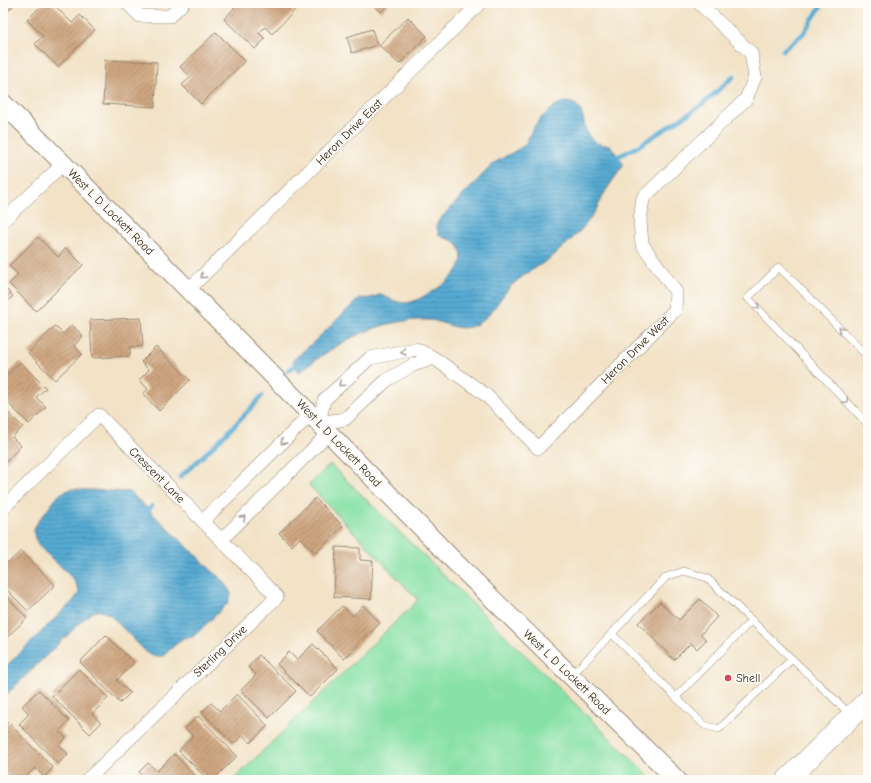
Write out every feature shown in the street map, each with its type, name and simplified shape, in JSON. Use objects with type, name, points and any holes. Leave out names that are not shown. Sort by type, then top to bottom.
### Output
[{"type":"main road","name":"West L D Lockett Road","points":[[3,103],[320,423],[458,565],[677,780]]},
{"type":"main road","points":[[787,780],[868,700]]},
{"type":"street","points":[[127,3],[140,16],[170,16],[183,3]]},
{"type":"street","name":"Heron Drive East","points":[[188,290],[480,3]]},
{"type":"street","name":"Heron Drive West","points":[[320,423],[324,400],[370,358],[416,349],[434,358],[486,395],[538,448],[675,310],[676,292],[642,244],[640,221],[643,198],[746,99],[755,77],[751,53],[699,3]]},
{"type":"street","points":[[3,221],[63,164]]},
{"type":"street","points":[[202,521],[320,423],[345,419],[387,380],[413,365],[434,358]]},
{"type":"street","name":"Crescent Lane","points":[[3,508],[99,415],[202,521]]},
{"type":"street","points":[[221,540],[320,423]]},
{"type":"street","name":"Sterling Drive","points":[[87,780],[277,597],[202,521]]},
{"type":"lane","points":[[868,357],[779,267],[748,298],[868,424]]},
{"type":"lane","points":[[571,676],[666,577],[684,571],[707,578],[852,716]]},
{"type":"lane","points":[[676,697],[752,620]]},
{"type":"lane","points":[[612,634],[704,725],[719,729],[792,659]]},
{"type":"green space","points":[[330,464],[653,780],[233,780],[418,600],[309,485]]},
{"type":"water","points":[[565,102],[574,104],[580,109],[587,132],[591,139],[598,143],[610,145],[624,165],[605,192],[592,216],[573,238],[555,254],[510,287],[493,310],[477,324],[470,327],[460,328],[429,320],[411,320],[393,323],[360,334],[344,342],[314,361],[300,372],[294,366],[293,360],[360,298],[371,298],[380,294],[402,303],[409,303],[432,292],[453,276],[461,263],[462,255],[455,242],[439,235],[436,225],[439,220],[494,163],[525,145],[533,128],[540,119],[556,105]]},
{"type":"water","points":[[73,489],[130,492],[226,584],[231,594],[228,603],[193,637],[183,638],[163,656],[155,657],[147,653],[110,615],[102,611],[91,613],[3,698],[3,669],[73,601],[79,593],[76,584],[70,576],[44,552],[34,535],[35,527],[38,522],[56,499],[64,492]]},
{"type":"building","points":[[3,3],[16,3],[6,13],[3,9]]},
{"type":"building","points":[[44,3],[52,3],[72,23],[80,15],[95,30],[58,67],[35,44],[43,36],[27,20]]},
{"type":"building","points":[[239,3],[292,3],[297,8],[272,34],[265,27],[259,33],[265,39],[255,49],[224,19]]},
{"type":"building","points":[[372,3],[390,3],[381,12]]},
{"type":"building","points":[[408,17],[427,36],[399,64],[379,45]]},
{"type":"building","points":[[372,29],[377,45],[352,53],[347,37]]},
{"type":"building","points":[[216,32],[245,61],[201,104],[182,85],[191,77],[180,67]]},
{"type":"building","points":[[105,60],[157,62],[155,107],[103,104]]},
{"type":"building","points":[[38,237],[58,257],[66,248],[83,265],[36,311],[9,284],[18,275],[9,266]]},
{"type":"building","points":[[3,286],[13,296],[3,306]]},
{"type":"building","points":[[141,318],[143,346],[130,347],[130,356],[92,358],[90,320]]},
{"type":"building","points":[[72,325],[83,336],[74,346],[82,354],[55,380],[28,353],[55,326],[63,334]]},
{"type":"building","points":[[156,347],[190,380],[159,411],[143,394],[148,389],[139,380],[149,370],[141,362]]},
{"type":"building","points":[[20,362],[46,388],[36,397],[46,407],[29,424],[3,398],[3,379]]},
{"type":"building","points":[[3,408],[23,427],[12,437],[21,446],[6,462],[3,460]]},
{"type":"building","points":[[315,498],[343,526],[316,553],[300,538],[292,546],[279,533]]},
{"type":"building","points":[[336,547],[360,548],[360,560],[373,561],[371,599],[334,597]]},
{"type":"building","points":[[21,551],[55,585],[28,611],[3,586],[3,558],[8,563]]},
{"type":"building","points":[[3,593],[27,618],[3,641]]},
{"type":"building","points":[[700,599],[717,617],[701,634],[706,640],[697,649],[691,643],[674,660],[638,623],[660,602],[679,620]]},
{"type":"building","points":[[363,605],[380,623],[344,659],[317,631],[342,606],[353,616]]},
{"type":"building","points":[[106,635],[134,663],[117,680],[130,693],[120,703],[80,662]]},
{"type":"building","points":[[313,644],[338,669],[310,697],[277,664],[289,652],[297,660]]},
{"type":"building","points":[[259,655],[296,691],[269,718],[241,690],[256,675],[248,667]]},
{"type":"building","points":[[79,669],[108,698],[92,714],[101,723],[90,734],[52,696]]},
{"type":"building","points":[[39,690],[69,721],[59,731],[66,738],[59,745],[68,754],[58,764],[19,724],[29,714],[22,706]]},
{"type":"building","points":[[237,694],[268,726],[250,743],[243,735],[233,744],[202,712],[211,703],[220,711]]},
{"type":"building","points":[[198,716],[237,756],[213,780],[208,780],[179,751],[193,736],[185,728]]},
{"type":"building","points":[[8,722],[53,768],[44,777],[35,768],[23,780],[12,780],[3,770],[3,727]]},
{"type":"building","points":[[174,754],[199,780],[146,780],[139,772],[148,763],[157,771]]},
{"type":"waterway","points":[[783,50],[803,34],[823,3]]},
{"type":"waterway","points":[[613,159],[637,147],[704,103],[734,76]]},
{"type":"waterway","points":[[287,372],[298,363]]},
{"type":"waterway","points":[[180,477],[222,438],[262,396]]},
{"type":"waterway","points":[[145,513],[152,506]]},
{"type":"place","name":"Shell","points":[[728,678]]}]
